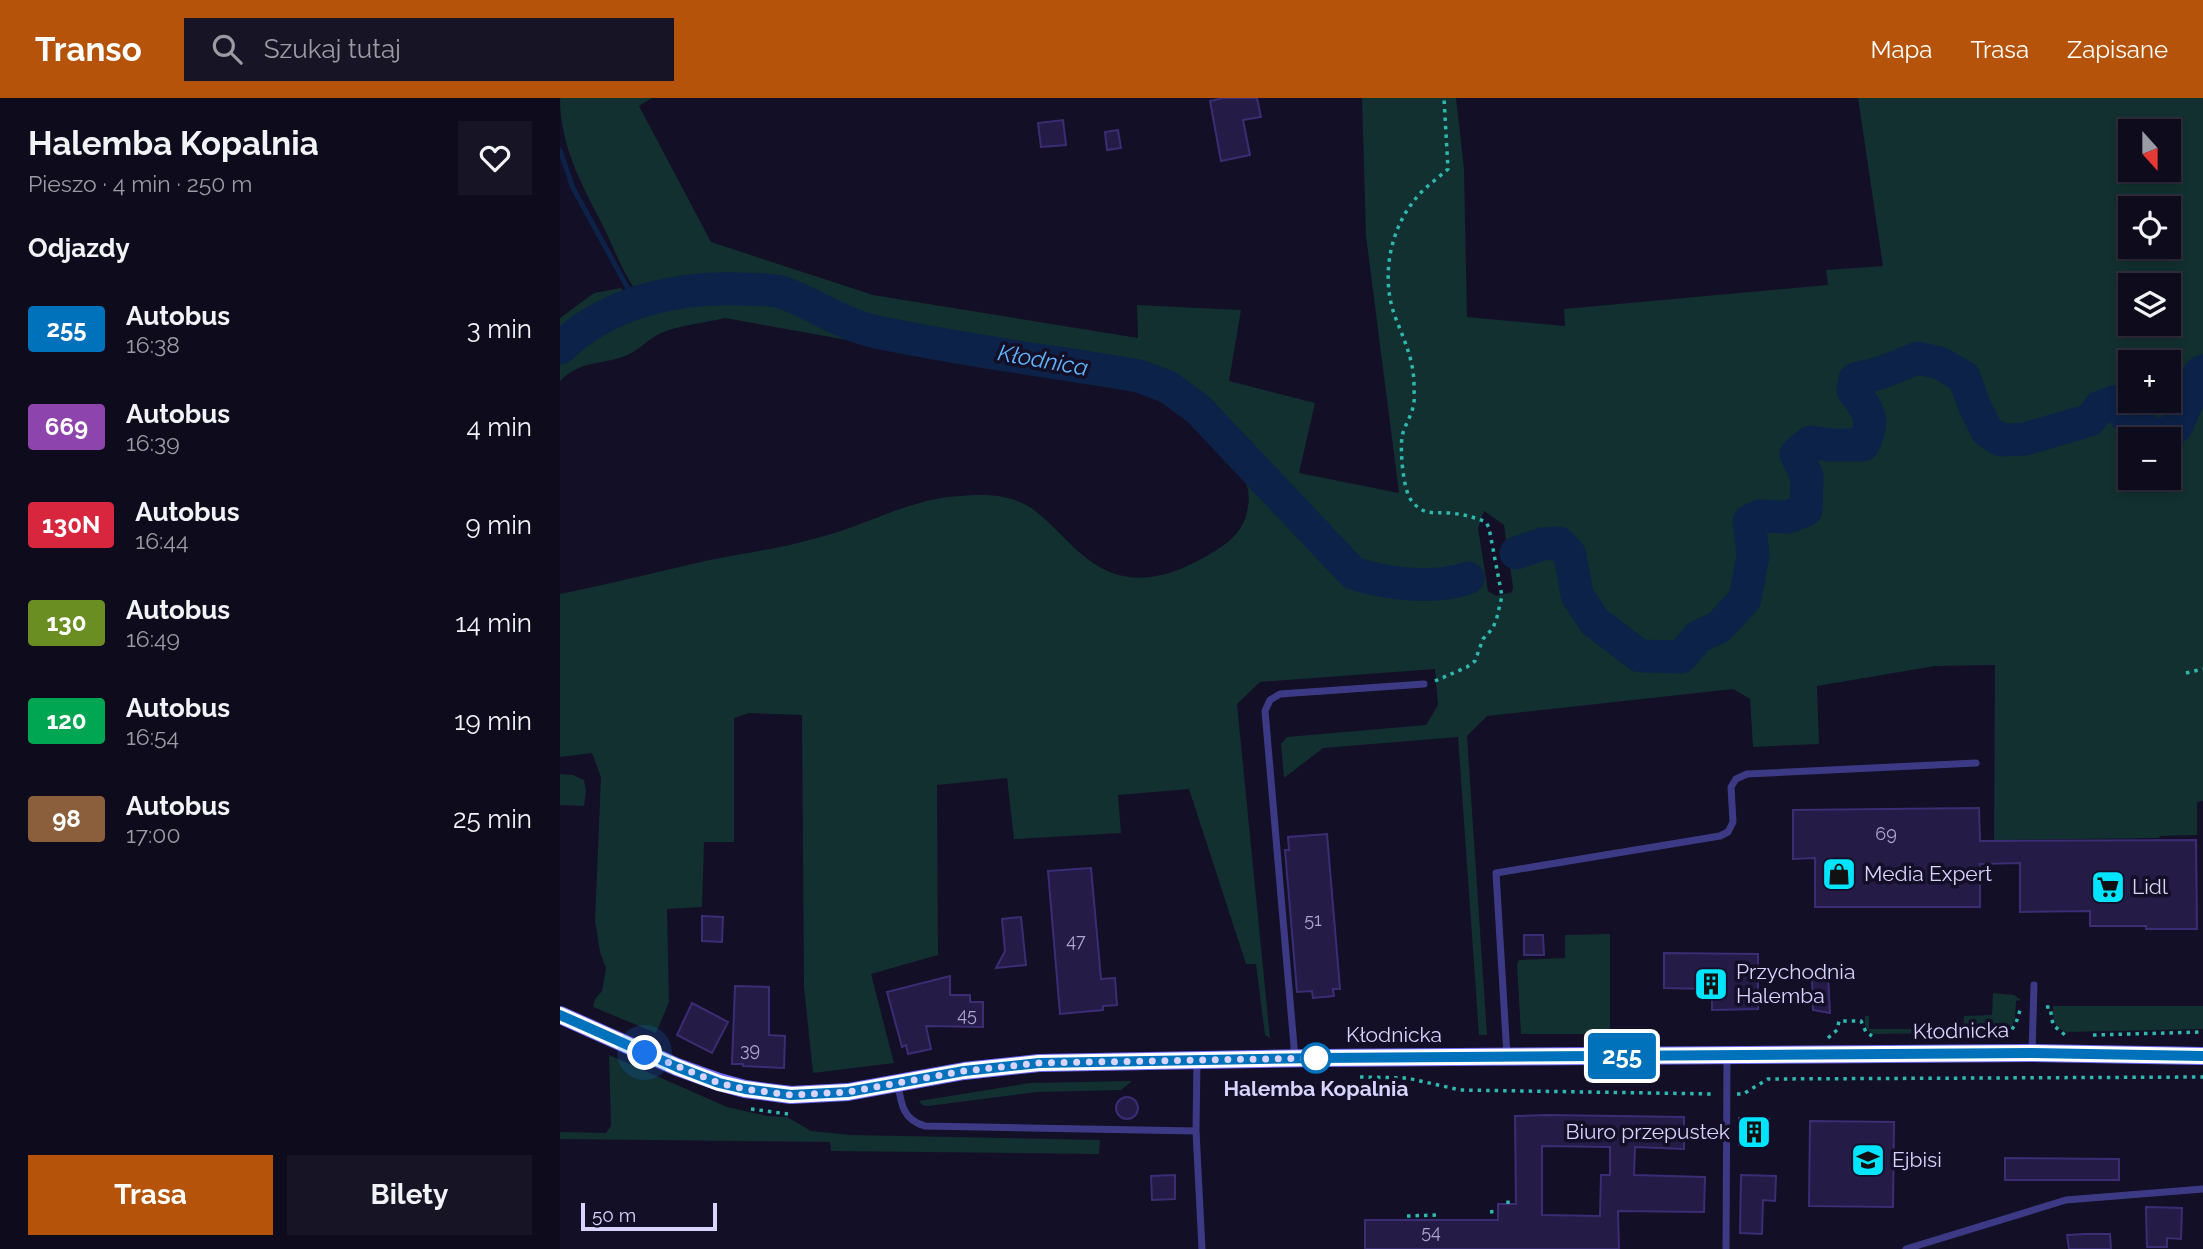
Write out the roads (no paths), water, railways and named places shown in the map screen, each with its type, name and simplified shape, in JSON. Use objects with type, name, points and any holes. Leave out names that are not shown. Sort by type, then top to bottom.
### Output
[{"type":"street","name":"Kłodnicka","points":[[560,1015],[719,1083],[791,1095],[819,1094],[964,1071],[1039,1063],[2032,1053],[2203,1056]]},
{"type":"lane","points":[[1295,1059],[1265,711],[1270,700],[1280,694],[1424,684]]},
{"type":"lane","points":[[1507,1057],[1496,873],[1720,836],[1728,832],[1733,822],[1731,787],[1736,779],[1747,774],[1976,763]]},
{"type":"lane","points":[[2032,1053],[2034,985]]},
{"type":"lane","points":[[1726,1249],[1727,1055]]},
{"type":"lane","points":[[1197,1060],[1196,1131],[1202,1249]]},
{"type":"lane","points":[[898,1083],[904,1112],[911,1120],[925,1126],[1196,1131]]},
{"type":"lane","points":[[1906,1249],[2066,1200],[2203,1189]]},
{"type":"waterway","points":[[560,150],[573,188],[636,303]]},
{"type":"waterway","name":"Kłodnica","points":[[560,348],[600,319],[645,300],[693,290],[758,289],[784,293],[872,331],[972,350],[1139,376],[1168,387],[1198,409],[1353,573],[1381,580],[1425,585],[1468,578]]},
{"type":"waterway","name":"Kłodnica","points":[[1516,553],[1542,544],[1559,543],[1570,555],[1577,595],[1595,622],[1640,656],[1681,657],[1698,637],[1719,627],[1745,599],[1753,555],[1749,521],[1759,516],[1788,517],[1806,510],[1807,476],[1796,454],[1811,442],[1863,445],[1870,422],[1867,410],[1853,390],[1855,379],[1880,373],[1918,358],[1940,363],[1964,377],[1987,431],[2001,440],[2025,439],[2090,420],[2100,407],[2114,402],[2133,424],[2161,437],[2176,427],[2203,371]]},
{"type":"place","name":"Media Expert","points":[[1839,874]]},
{"type":"place","name":"Lidl","points":[[2108,887]]},
{"type":"place","name":"Przychodnia Halemba","points":[[1711,984]]},
{"type":"place","name":"Halemba Kopalnia","points":[[1316,1058]]},
{"type":"place","name":"Biuro przepustek","points":[[1754,1132]]},
{"type":"place","name":"Ejbisi","points":[[1868,1160]]}]
